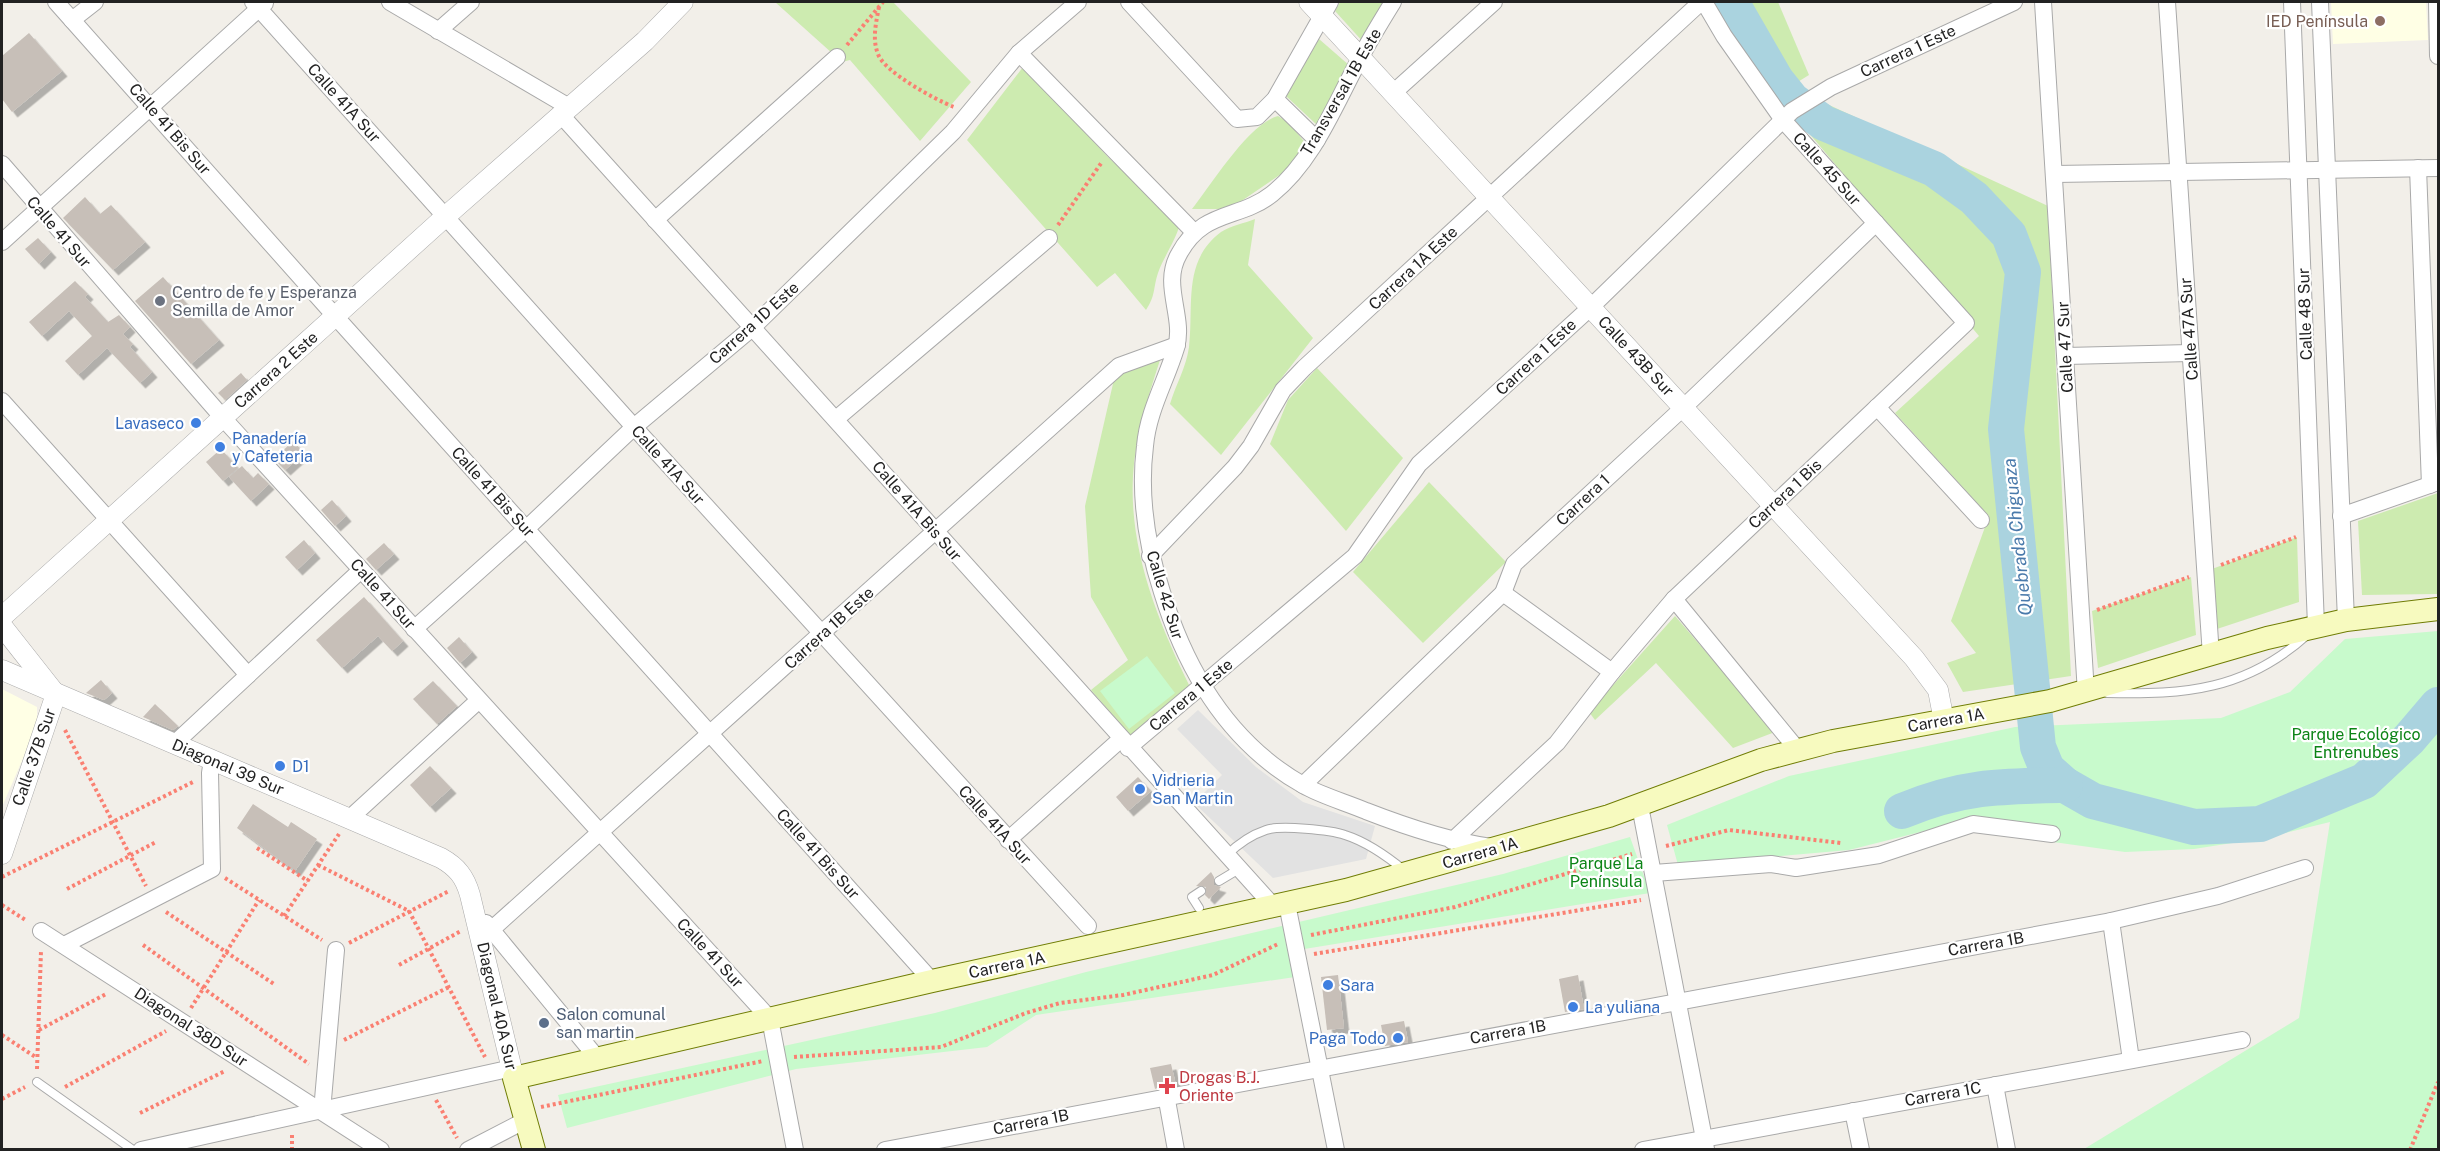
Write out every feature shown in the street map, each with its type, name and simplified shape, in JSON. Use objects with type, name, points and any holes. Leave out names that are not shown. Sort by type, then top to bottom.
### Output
[{"type":"main road","name":"Carrera 1A","points":[[513,1073],[598,1059],[932,981],[1281,905],[1408,873],[1640,806],[1797,749],[2086,693],[2316,626],[2346,620],[2439,609]]},
{"type":"main road","name":"Diagonal 40A Sur","points":[[513,1073],[530,1114],[534,1149]]},
{"type":"street","name":"Calle 41 Bis Sur","points":[[56,2],[932,981]]},
{"type":"street","points":[[72,20],[95,2]]},
{"type":"street","name":"Calle 41A Bis Sur","points":[[390,2],[565,111],[655,220],[1125,743],[1239,869],[1281,905]]},
{"type":"street","points":[[438,31],[471,2]]},
{"type":"street","name":"Carrera 2 Este","points":[[2,617],[446,216],[645,41],[684,2]]},
{"type":"street","name":"Carrera 1D Este","points":[[414,629],[526,529],[634,427],[752,328],[953,132],[1019,54],[1077,2]]},
{"type":"street","points":[[1129,2],[1237,119],[1257,117],[1275,99],[1320,6]]},
{"type":"street","name":"Transversal 1B Este","points":[[1154,402],[1177,345],[1178,321],[1171,288],[1177,255],[1194,232],[1211,220],[1271,195],[1317,140],[1360,57],[1393,2]]},
{"type":"street","points":[[1393,93],[1494,2]]},
{"type":"street","name":"Calle 45 Sur","points":[[1702,2],[1724,36],[1793,111],[1876,223],[1966,323]]},
{"type":"street","name":"Carrera 1A Este","points":[[1150,556],[1235,467],[1251,446],[1284,390],[1304,368],[1488,196],[1702,2]]},
{"type":"street","name":"Carrera 1 Este","points":[[1008,840],[1125,743],[1201,687],[1355,556],[1419,464],[1591,307],[1793,111],[2014,2]]},
{"type":"street","name":"Calle 47 Sur","points":[[2043,2],[2086,693]]},
{"type":"street","name":"Calle 47A Sur","points":[[2167,2],[2211,656]]},
{"type":"street","name":"Calle 48 Sur","points":[[2292,2],[2316,626]]},
{"type":"street","name":"Calle 48 Sur","points":[[2319,2],[2346,620]]},
{"type":"street","points":[[2437,2],[2439,56]]},
{"type":"street","points":[[2,242],[259,4]]},
{"type":"street","name":"Calle 41A Sur","points":[[259,4],[634,427],[1088,926]]},
{"type":"street","name":"Calle 43B Sur","points":[[1320,6],[1360,57],[1925,671],[1942,699],[1944,721]]},
{"type":"street","points":[[1019,54],[1194,232]]},
{"type":"street","points":[[655,220],[837,57]]},
{"type":"street","points":[[1275,99],[1317,140]]},
{"type":"street","name":"Calle 41 Sur","points":[[2,164],[38,209],[223,418],[770,1019]]},
{"type":"street","points":[[2341,516],[2434,484],[2418,168]]},
{"type":"street","points":[[2055,174],[2439,168]]},
{"type":"street","name":"Carrera 1","points":[[1303,785],[1503,593],[1514,564],[1683,408],[1876,223]]},
{"type":"street","points":[[836,419],[1049,238]]},
{"type":"street","name":"Carrera 1 Bis","points":[[1452,841],[1557,743],[1612,672],[1674,600],[1966,323]]},
{"type":"street","name":"Carrera 1B Este","points":[[481,921],[599,833],[1119,366],[1177,345]]},
{"type":"street","points":[[2066,356],[2190,353]]},
{"type":"street","points":[[2,402],[248,675]]},
{"type":"street","name":"Calle 42 Sur","points":[[1154,402],[1145,446],[1144,489],[1150,556],[1173,629],[1201,687],[1222,716],[1254,749],[1303,785],[1452,841],[1498,848]]},
{"type":"street","points":[[1877,407],[1981,520]]},
{"type":"street","points":[[174,744],[361,570]]},
{"type":"street","points":[[1503,593],[1612,672]]},
{"type":"street","points":[[1674,600],[1797,749]]},
{"type":"street","points":[[2,626],[54,700]]},
{"type":"street","name":"Diagonal 39 Sur","points":[[2,670],[54,700],[174,744],[211,767],[349,819],[454,865]]},
{"type":"street","name":"Calle 37B Sur","points":[[2,854],[54,700]]},
{"type":"street","points":[[349,819],[479,700]]},
{"type":"street","points":[[64,945],[212,869],[211,767]]},
{"type":"street","points":[[1640,806],[1705,1144]]},
{"type":"street","points":[[1654,873],[1771,864],[1796,868],[1879,855],[1973,824],[2052,834]]},
{"type":"street","name":"Diagonal 40A Sur","points":[[454,865],[466,882],[481,921],[513,1073]]},
{"type":"street","name":"Carrera 1B","points":[[885,1149],[2111,921],[2218,896],[2305,868]]},
{"type":"street","points":[[1281,905],[1294,938],[1336,1149]]},
{"type":"street","points":[[481,921],[598,1059]]},
{"type":"street","points":[[2111,921],[2131,1060]]},
{"type":"street","name":"Diagonal 38D Sur","points":[[41,931],[381,1149]]},
{"type":"street","points":[[322,1111],[336,950]]},
{"type":"street","points":[[770,1019],[795,1149]]},
{"type":"street","name":"Carrera 1C","points":[[1643,1149],[1705,1144],[1853,1111],[2242,1040]]},
{"type":"street","points":[[141,1149],[163,1147],[493,1072],[513,1073]]},
{"type":"street","points":[[1995,1085],[2007,1149]]},
{"type":"street","points":[[1166,1095],[1176,1149]]},
{"type":"street","points":[[1853,1111],[1861,1149]]},
{"type":"street","points":[[463,1145],[530,1114]]},
{"type":"lane","points":[[2086,693],[2168,694],[2223,684],[2272,663],[2316,626]]},
{"type":"lane","points":[[1227,855],[1237,845],[1267,829],[1300,829],[1344,834],[1370,847],[1408,873]]},
{"type":"lane","points":[[1219,881],[1239,869]]},
{"type":"lane","points":[[1199,908],[1192,897],[1202,891]]},
{"type":"lane","points":[[37,1082],[133,1149]]},
{"type":"path","points":[[837,57],[883,2]]},
{"type":"path","points":[[879,7],[874,38],[878,56],[913,87],[968,113]]},
{"type":"path","points":[[1049,238],[1112,148]]},
{"type":"path","points":[[2081,616],[2313,531]]},
{"type":"path","points":[[54,700],[152,901],[274,984]]},
{"type":"path","points":[[2,878],[113,822],[211,767]]},
{"type":"path","points":[[284,916],[349,819]]},
{"type":"path","points":[[530,1114],[777,1058],[941,1047],[1026,1012],[1060,1003],[1123,995],[1213,975],[1241,960],[1294,938],[1455,907],[1650,850],[1729,830],[1834,840],[1845,844]]},
{"type":"path","points":[[67,889],[156,842]]},
{"type":"path","points":[[257,848],[308,881]]},
{"type":"path","points":[[318,865],[409,911],[493,1072]]},
{"type":"path","points":[[212,869],[336,950],[466,882]]},
{"type":"path","points":[[1298,957],[1659,897]]},
{"type":"path","points":[[2,905],[41,931],[37,1082],[2,1099]]},
{"type":"path","points":[[399,965],[481,921]]},
{"type":"path","points":[[143,945],[325,1075]]},
{"type":"path","points":[[38,1030],[124,984]]},
{"type":"path","points":[[327,1048],[449,987]]},
{"type":"path","points":[[2,1035],[37,1058]]},
{"type":"path","points":[[140,1113],[244,1061]]},
{"type":"path","points":[[2410,1149],[2439,1082]]},
{"type":"path","points":[[428,1087],[463,1145]]},
{"type":"shaded area","name":"IED Península","points":[[2331,2],[2426,2],[2428,40],[2333,44]]},
{"type":"shaded area","points":[[2,689],[37,707],[37,726],[2,807]]},
{"type":"shaded area","points":[[1198,710],[1256,767],[1303,802],[1375,826],[1366,859],[1273,878],[1194,803],[1222,775],[1177,729]]},
{"type":"green space","points":[[775,2],[893,2],[971,82],[920,141],[850,60],[842,62]]},
{"type":"green space","points":[[1340,2],[1388,2],[1364,43],[1335,11]]},
{"type":"green space","points":[[1715,2],[1778,2],[1809,75],[1772,98]]},
{"type":"green space","points":[[1319,39],[1350,66],[1318,126],[1286,96]]},
{"type":"green space","points":[[1023,67],[1108,157],[1180,224],[1160,267],[1153,296],[1146,310],[1115,273],[1097,287],[967,140]]},
{"type":"green space","points":[[1827,104],[2048,206],[2071,676],[1963,692],[1947,663],[1976,653],[1951,621],[1989,516],[1895,413],[1979,336],[1800,123],[1792,120]]},
{"type":"green space","points":[[1278,116],[1289,123],[1307,145],[1293,166],[1240,202],[1219,209],[1192,209],[1243,142],[1267,121]]},
{"type":"green space","points":[[1255,219],[1248,265],[1313,338],[1221,455],[1170,404],[1188,355],[1192,285],[1200,256],[1221,232]]},
{"type":"green space","points":[[1160,360],[1136,447],[1133,504],[1141,558],[1148,585],[1167,637],[1190,687],[1131,736],[1091,690],[1128,660],[1091,597],[1085,506],[1115,375]]},
{"type":"green space","points":[[1317,368],[1403,458],[1346,531],[1270,444],[1288,400]]},
{"type":"green space","points":[[1429,482],[1506,562],[1423,643],[1353,572]]},
{"type":"green space","points":[[2438,493],[2438,594],[2362,595],[2358,521]]},
{"type":"green space","points":[[2297,537],[2299,602],[2217,629],[2212,569]]},
{"type":"green space","points":[[2191,577],[2196,635],[2098,668],[2092,611]]},
{"type":"green space","points":[[1675,616],[1775,732],[1733,748],[1656,663],[1595,720],[1589,712]]},
{"type":"green space","name":"Parque Ecológico Entrenubes","points":[[2438,631],[2438,1149],[2084,1149],[2299,1018],[2330,822],[2264,838],[2194,849],[2125,852],[2046,841],[1972,819],[1849,850],[1678,865],[1667,825],[1789,776],[2015,727],[2221,718],[2290,692],[2345,639]]},
{"type":"green space","points":[[1147,656],[1175,693],[1129,729],[1100,691]]},
{"type":"green space","name":"Parque La Península","points":[[1630,837],[1650,893],[1292,951],[1295,977],[1036,1015],[987,1047],[796,1069],[567,1128],[558,1095],[935,1013],[1086,972],[1503,874]]},
{"type":"building","points":[[29,33],[62,71],[12,112],[2,99],[2,56]]},
{"type":"building","points":[[85,197],[100,214],[111,205],[145,242],[113,270],[63,218]]},
{"type":"building","points":[[38,238],[51,252],[39,264],[25,249]]},
{"type":"building","points":[[163,277],[219,340],[191,364],[135,301]]},
{"type":"building","points":[[75,281],[88,294],[85,297],[108,322],[119,315],[130,327],[123,334],[133,344],[130,347],[152,372],[140,383],[107,348],[78,375],[65,361],[92,336],[69,311],[42,336],[29,322]]},
{"type":"building","points":[[241,373],[247,380],[225,400],[218,393]]},
{"type":"building","points":[[293,441],[304,453],[285,470],[274,459]]},
{"type":"building","points":[[221,449],[238,468],[223,481],[206,462]]},
{"type":"building","points":[[242,466],[253,478],[258,473],[269,484],[251,501],[229,477]]},
{"type":"building","points":[[332,500],[346,516],[335,526],[321,510]]},
{"type":"building","points":[[304,540],[315,553],[297,570],[285,557]]},
{"type":"building","points":[[384,543],[394,554],[376,570],[366,559]]},
{"type":"building","points":[[364,597],[403,641],[392,651],[378,636],[342,668],[316,640]]},
{"type":"building","points":[[459,637],[472,652],[460,663],[447,648]]},
{"type":"building","points":[[101,680],[112,693],[104,700],[86,693]]},
{"type":"building","points":[[433,681],[457,706],[437,724],[413,699]]},
{"type":"building","points":[[155,704],[178,726],[173,730],[143,717]]},
{"type":"building","points":[[430,766],[451,788],[430,807],[410,785]]},
{"type":"building","points":[[1138,777],[1151,791],[1128,811],[1116,797]]},
{"type":"building","points":[[253,804],[288,827],[291,822],[317,839],[295,871],[237,828]]},
{"type":"building","points":[[1211,872],[1214,885],[1221,887],[1209,899],[1205,895],[1206,887],[1196,886]]},
{"type":"building","points":[[1338,975],[1344,1028],[1327,1030],[1321,977]]},
{"type":"building","points":[[1578,975],[1584,1009],[1565,1012],[1559,979]]},
{"type":"building","points":[[1404,1021],[1408,1042],[1385,1046],[1381,1025]]},
{"type":"building","points":[[1171,1064],[1176,1085],[1164,1085],[1155,1089],[1150,1068]]},
{"type":"waterway","name":"Quebrada Chiguaza","points":[[1731,2],[1776,80],[1792,100],[1824,123],[1934,169],[1974,198],[2009,235],[2023,272],[2006,429],[2038,747],[2047,769],[2065,785],[2093,801],[2194,827],[2260,824],[2364,781],[2409,739],[2438,705]]},
{"type":"waterway","points":[[1902,811],[1963,792],[2021,786],[2065,785]]},
{"type":"place","name":"IED Península","points":[[2380,21]]},
{"type":"place","name":"Centro de fe y Esperanza Semilla de Amor","points":[[160,301]]},
{"type":"place","name":"Lavaseco","points":[[196,423]]},
{"type":"place","name":"Panadería y Cafeteria","points":[[220,447]]},
{"type":"place","name":"D1","points":[[280,766]]},
{"type":"place","name":"Vidrieria San Martin","points":[[1140,789]]},
{"type":"place","name":"Sara","points":[[1328,985]]},
{"type":"place","name":"La yuliana","points":[[1573,1007]]},
{"type":"place","name":"Salon comunal san martin","points":[[544,1023]]},
{"type":"place","name":"Paga Todo","points":[[1398,1038]]},
{"type":"place","name":"Drogas B.J. Oriente","points":[[1167,1086]]}]
